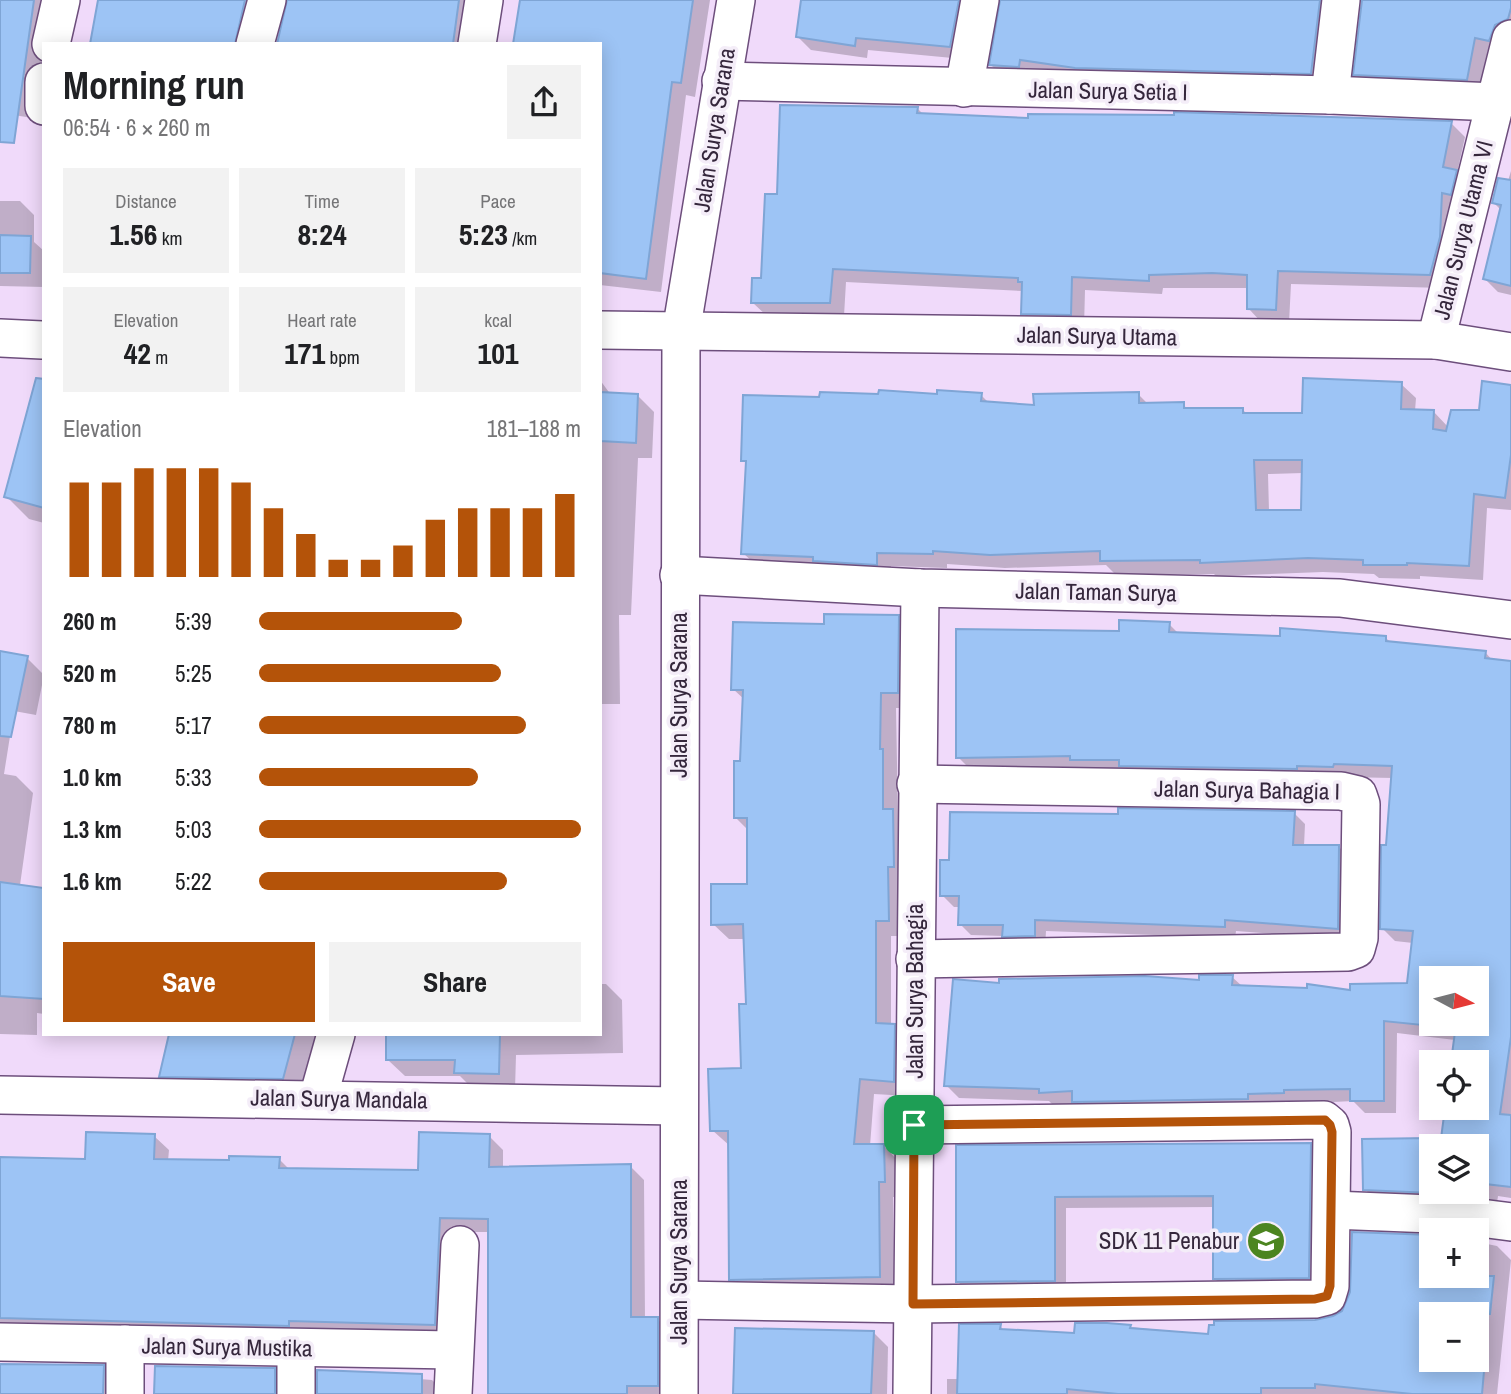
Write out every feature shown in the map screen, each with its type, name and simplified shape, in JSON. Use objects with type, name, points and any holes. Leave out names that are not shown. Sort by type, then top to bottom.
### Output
[{"type":"street","points":[[51,42],[61,0]]},
{"type":"street","points":[[256,42],[267,0]]},
{"type":"street","points":[[477,42],[484,0]]},
{"type":"street","name":"Jalan Surya Sarana","points":[[679,1394],[681,332],[736,0]]},
{"type":"street","points":[[964,88],[980,0]]},
{"type":"street","points":[[1331,94],[1342,0]]},
{"type":"street","name":"Jalan Surya Utama VI","points":[[1436,340],[1511,39]]},
{"type":"street","name":"Jalan Surya Setia I","points":[[721,81],[1331,94],[1495,102]]},
{"type":"street","name":"Jalan Surya Utama","points":[[602,330],[1436,340],[1511,352]]},
{"type":"street","points":[[0,338],[41,340]]},
{"type":"street","name":"Jalan Taman Surya","points":[[679,575],[920,588],[1340,598],[1511,620]]},
{"type":"street","name":"Jalan Surya Bahagia","points":[[912,1394],[920,588]]},
{"type":"street","name":"Jalan Surya Bahagia I","points":[[915,959],[1348,953],[1356,948],[1359,938],[1361,804],[1358,795],[1341,791],[916,784]]},
{"type":"street","points":[[318,1098],[334,1036]]},
{"type":"street","name":"Jalan Surya Mandala","points":[[0,1095],[318,1098],[678,1106]]},
{"type":"street","points":[[680,1300],[913,1304],[1315,1299],[1327,1296],[1330,1286],[1332,1132],[1325,1120],[914,1125]]},
{"type":"street","points":[[1332,1210],[1457,1215],[1511,1222]]},
{"type":"street","points":[[453,1394],[460,1245]]},
{"type":"street","name":"Jalan Surya Mustika","points":[[0,1342],[453,1350]]},
{"type":"street","points":[[125,1344],[125,1394]]},
{"type":"street","points":[[296,1348],[296,1394]]},
{"type":"building","points":[[0,0],[34,0],[14,143],[0,142]]},
{"type":"building","points":[[98,0],[245,0],[235,42],[90,42]]},
{"type":"building","points":[[287,0],[459,0],[453,42],[277,42]]},
{"type":"building","points":[[520,0],[693,0],[681,83],[672,82],[646,279],[602,273],[602,42],[513,42]]},
{"type":"building","points":[[801,0],[959,0],[950,47],[856,38],[855,46],[796,37]]},
{"type":"building","points":[[1000,0],[1320,0],[1311,74],[1075,68],[1020,60],[1019,67],[989,65]]},
{"type":"building","points":[[1362,0],[1511,0],[1511,8],[1508,19],[1495,25],[1489,41],[1475,38],[1467,80],[1353,75]]},
{"type":"building","points":[[780,105],[918,107],[917,113],[1028,118],[1028,114],[1174,115],[1174,112],[1452,121],[1443,167],[1457,170],[1451,195],[1442,193],[1440,237],[1430,275],[1278,271],[1276,310],[1247,309],[1247,275],[1212,273],[1149,275],[1149,281],[1072,277],[1071,315],[1021,314],[1022,282],[1018,282],[1018,278],[833,269],[830,303],[751,303],[752,278],[761,278],[765,194],[777,194]]},
{"type":"building","points":[[1498,178],[1511,180],[1511,286],[1483,279],[1501,205],[1492,203]]},
{"type":"building","points":[[0,235],[31,236],[30,273],[0,273]]},
{"type":"building","points":[[36,378],[42,379],[42,507],[4,497]]},
{"type":"building","points":[[1303,378],[1402,382],[1401,409],[1434,410],[1433,429],[1446,431],[1451,410],[1479,410],[1482,381],[1511,385],[1511,455],[1505,498],[1474,494],[1469,566],[1407,563],[1363,565],[1363,560],[1308,558],[1200,563],[1200,560],[1100,561],[1100,551],[990,555],[933,551],[933,554],[877,553],[877,565],[813,561],[813,557],[741,554],[746,461],[741,461],[743,395],[819,397],[820,392],[878,394],[879,390],[937,394],[937,390],[982,393],[981,401],[1034,405],[1033,394],[1139,392],[1139,403],[1184,402],[1184,408],[1243,408],[1243,413],[1302,413]],"holes":[[[1254,460],[1302,460],[1301,510],[1256,510]]]},
{"type":"building","points":[[602,392],[638,394],[636,443],[602,441]]},
{"type":"building","points":[[824,614],[899,615],[898,693],[881,693],[883,809],[893,809],[894,867],[888,867],[889,921],[876,921],[876,1023],[895,1024],[894,1082],[860,1079],[854,1144],[884,1144],[885,1182],[879,1182],[880,1277],[729,1280],[728,1131],[710,1131],[708,1069],[741,1068],[739,1004],[746,1004],[743,924],[711,925],[711,884],[747,884],[747,818],[734,818],[734,761],[740,761],[743,690],[731,690],[733,622],[824,624]]},
{"type":"building","points":[[1119,620],[1170,622],[1169,632],[1280,636],[1280,628],[1386,636],[1386,641],[1486,651],[1485,658],[1511,661],[1511,1037],[1500,1114],[1511,1115],[1511,1187],[1489,1184],[1489,1134],[1442,1134],[1443,1120],[1489,1120],[1489,1050],[1453,1050],[1454,1036],[1489,1036],[1489,966],[1419,966],[1419,1025],[1384,1021],[1384,1101],[1350,1101],[1350,1089],[1284,1090],[1284,1093],[1248,1094],[1248,1099],[1072,1102],[1072,1091],[1039,1093],[1039,1089],[944,1086],[953,979],[999,983],[999,979],[1145,976],[1199,980],[1199,975],[1233,975],[1232,985],[1307,988],[1307,984],[1350,990],[1350,984],[1407,983],[1413,931],[1380,929],[1381,845],[1386,845],[1392,766],[1334,764],[1333,767],[1297,766],[1297,769],[1119,766],[1119,760],[1070,760],[1070,756],[956,758],[956,629],[1119,631]]},
{"type":"building","points":[[0,651],[28,656],[11,737],[0,736]]},
{"type":"building","points":[[1118,808],[1295,811],[1293,845],[1339,845],[1338,929],[1225,920],[1225,927],[1035,920],[1035,936],[1002,937],[1003,925],[958,925],[959,896],[940,896],[940,860],[949,860],[950,812],[1118,814]]},
{"type":"building","points":[[0,882],[42,888],[42,999],[0,996]]},
{"type":"building","points":[[169,1036],[294,1036],[283,1079],[159,1077]]},
{"type":"building","points":[[386,1036],[500,1036],[499,1074],[454,1073],[455,1060],[386,1060]]},
{"type":"building","points":[[86,1132],[155,1134],[154,1159],[229,1160],[229,1156],[280,1157],[279,1168],[418,1170],[419,1132],[490,1134],[489,1167],[631,1164],[631,1317],[658,1317],[658,1386],[627,1386],[627,1394],[488,1394],[488,1219],[440,1218],[435,1325],[289,1321],[289,1326],[0,1318],[0,1157],[85,1159]]},
{"type":"building","points":[[1419,1138],[1419,1192],[1363,1190],[1362,1139]]},
{"type":"building","name":"SDK 11 Penabur","points":[[1311,1143],[1309,1278],[1213,1279],[1213,1196],[1055,1197],[1055,1281],[956,1282],[956,1145]]},
{"type":"building","points":[[1352,1232],[1419,1235],[1419,1288],[1489,1288],[1489,1276],[1494,1276],[1490,1314],[1489,1302],[1419,1302],[1419,1372],[1484,1372],[1482,1394],[1412,1394],[1315,1384],[1315,1388],[1261,1388],[1261,1394],[1118,1394],[1067,1389],[1067,1394],[957,1394],[959,1324],[1001,1324],[1000,1329],[1074,1333],[1075,1323],[1107,1323],[1131,1325],[1130,1328],[1208,1334],[1209,1325],[1214,1325],[1214,1321],[1315,1320],[1333,1316],[1342,1311],[1350,1292]]},
{"type":"building","points":[[735,1328],[874,1331],[871,1394],[733,1394]]},
{"type":"building","points":[[0,1364],[104,1365],[103,1394],[0,1394]]},
{"type":"building","points":[[155,1366],[275,1368],[275,1394],[154,1394]]},
{"type":"building","points":[[317,1370],[422,1374],[422,1394],[317,1394]]},
{"type":"place","name":"SDK 11 Penabur","points":[[1266,1241]]},
{"type":"route","points":[[1325,1120],[1332,1132],[1330,1286],[1327,1296],[1315,1299],[913,1304],[914,1125],[1325,1120]]}]
